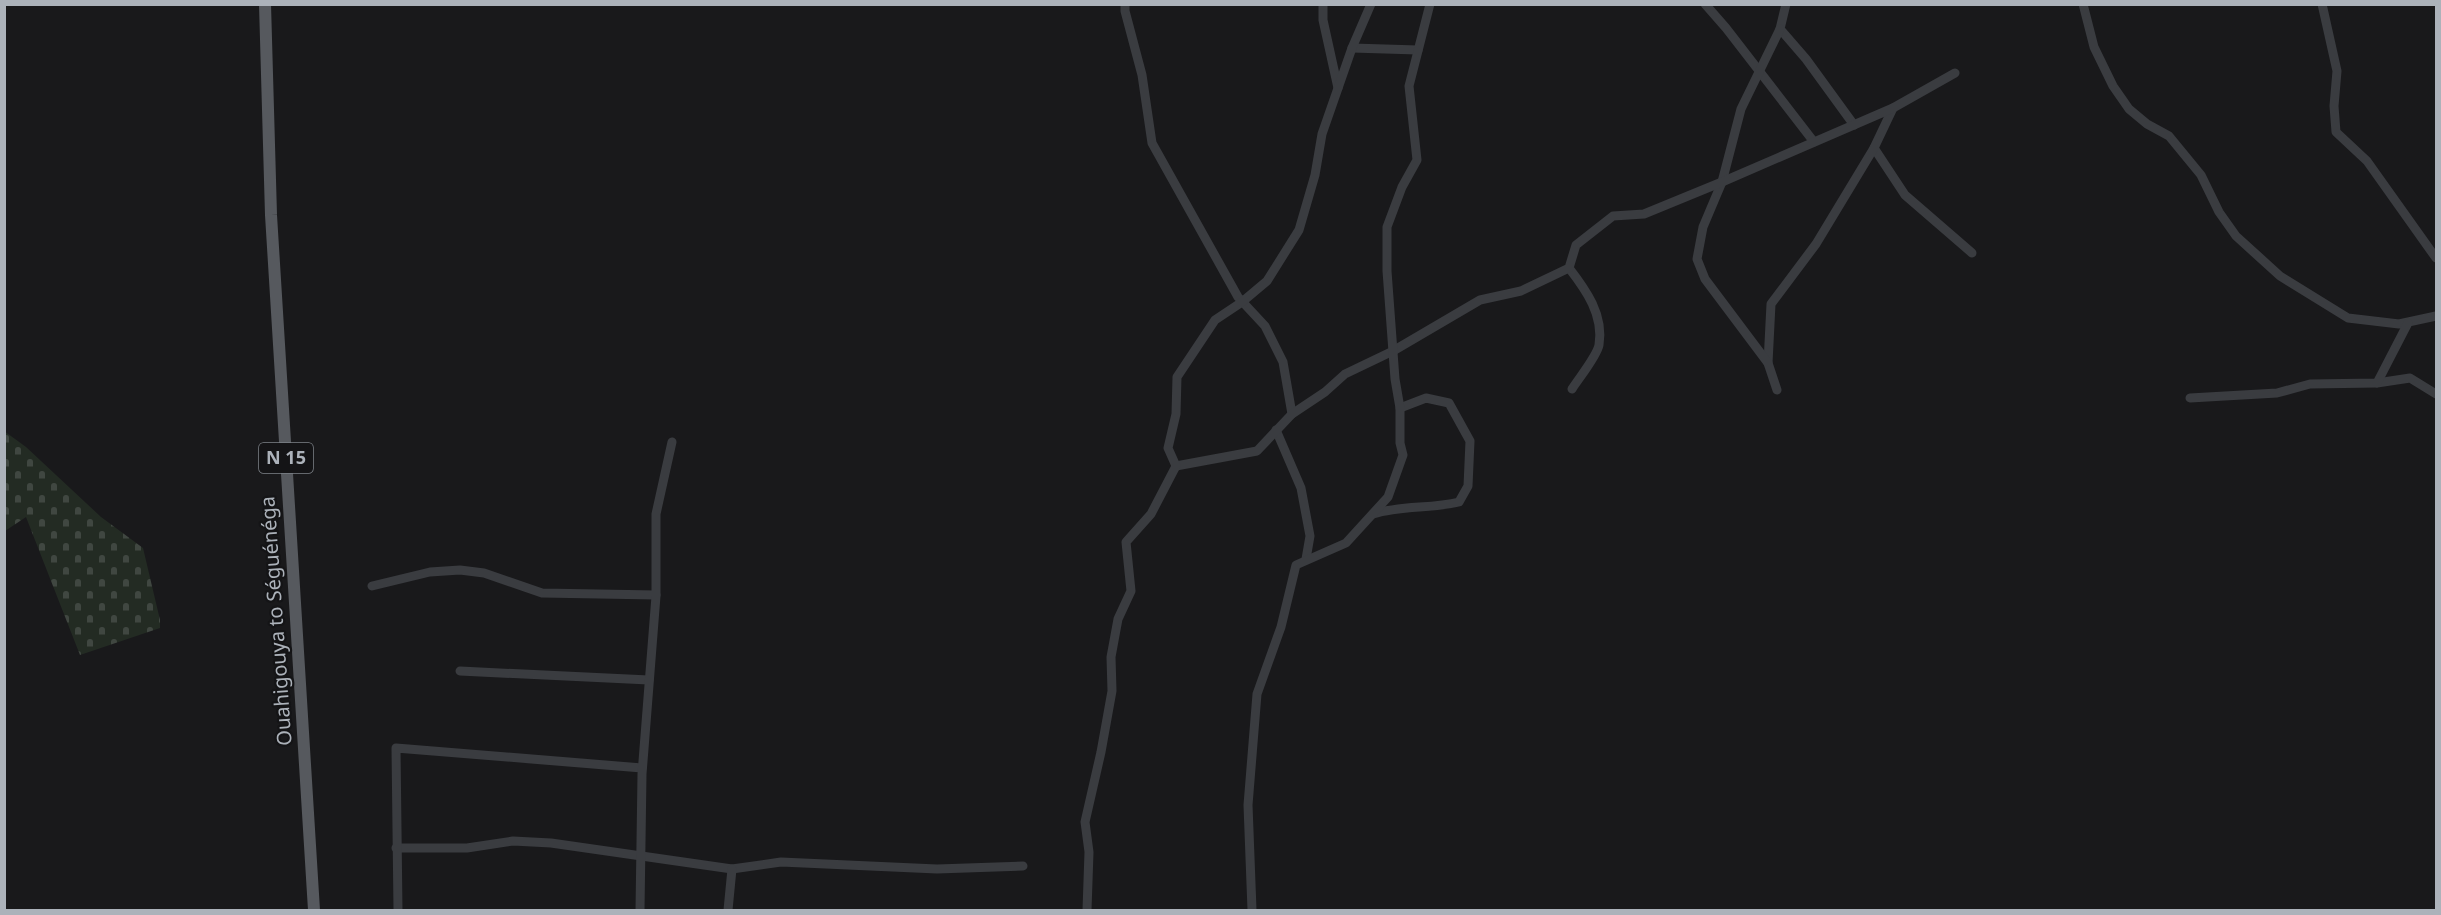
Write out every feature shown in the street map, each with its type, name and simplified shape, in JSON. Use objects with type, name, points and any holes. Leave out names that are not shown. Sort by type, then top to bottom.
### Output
[{"type":"main road","name":"Ouahigouya to Séguénéga","points":[[265,4],[271,226],[314,910]]},
{"type":"street","points":[[1125,4],[1131,38],[1142,75],[1152,143],[1242,303],[1264,326],[1283,362],[1292,414]]},
{"type":"street","points":[[1323,4],[1323,20],[1338,88]]},
{"type":"street","points":[[1176,466],[1168,448],[1176,414],[1177,377],[1215,320],[1242,303],[1267,281],[1299,230],[1315,175],[1322,134],[1352,48],[1371,4]]},
{"type":"street","points":[[1252,910],[1248,806],[1257,694],[1281,627],[1296,565],[1305,559],[1347,543],[1388,497],[1403,455],[1400,443],[1400,408],[1395,379],[1387,271],[1387,227],[1402,186],[1417,160],[1409,86],[1430,4]]},
{"type":"street","points":[[1705,4],[1814,142]]},
{"type":"street","points":[[1777,390],[1768,363],[1705,279],[1697,259],[1703,227],[1722,183],[1741,109],[1780,29],[1786,4]]},
{"type":"street","points":[[2083,4],[2094,47],[2113,86],[2129,109],[2147,124],[2169,136],[2201,175],[2219,212],[2236,236],[2280,276],[2348,318],[2399,324],[2436,316]]},
{"type":"street","points":[[2322,4],[2337,71],[2334,106],[2336,132],[2367,161],[2436,258]]},
{"type":"street","points":[[1780,29],[1806,59],[1854,125]]},
{"type":"street","points":[[1352,48],[1418,50]]},
{"type":"street","points":[[1176,466],[1257,451],[1292,414],[1325,392],[1345,374],[1393,351],[1480,300],[1521,291],[1569,268],[1576,245],[1613,216],[1644,214],[1722,183],[1893,108],[1955,73]]},
{"type":"street","points":[[1768,363],[1771,304],[1816,244],[1874,148],[1893,108]]},
{"type":"street","points":[[1874,148],[1905,195],[1972,253]]},
{"type":"street","points":[[1569,268],[1590,296],[1598,321],[1599,346],[1572,389]]},
{"type":"street","points":[[2377,383],[2408,323]]},
{"type":"street","points":[[2190,398],[2277,393],[2310,384],[2377,383],[2410,378],[2436,394]]},
{"type":"street","points":[[1370,515],[1393,508],[1439,507],[1459,502],[1468,486],[1470,441],[1449,403],[1426,398],[1400,408]]},
{"type":"street","points":[[1276,430],[1301,488],[1310,536],[1305,559]]},
{"type":"street","points":[[640,910],[642,768],[656,595],[656,514],[672,442]]},
{"type":"street","points":[[1087,910],[1089,852],[1085,822],[1112,691],[1111,657],[1118,619],[1131,591],[1126,542],[1151,514],[1176,466]]},
{"type":"street","points":[[372,586],[430,572],[459,570],[484,573],[542,593],[656,595]]},
{"type":"street","points":[[460,671],[649,680]]},
{"type":"street","points":[[398,910],[396,748],[642,768]]},
{"type":"street","points":[[396,848],[467,848],[513,841],[551,843],[732,869],[781,862],[937,869],[1023,866]]},
{"type":"street","points":[[728,910],[732,869]]},
{"type":"green space","points":[[4,431],[26,447],[101,517],[143,548],[160,628],[80,655],[26,517],[5,531]]}]
